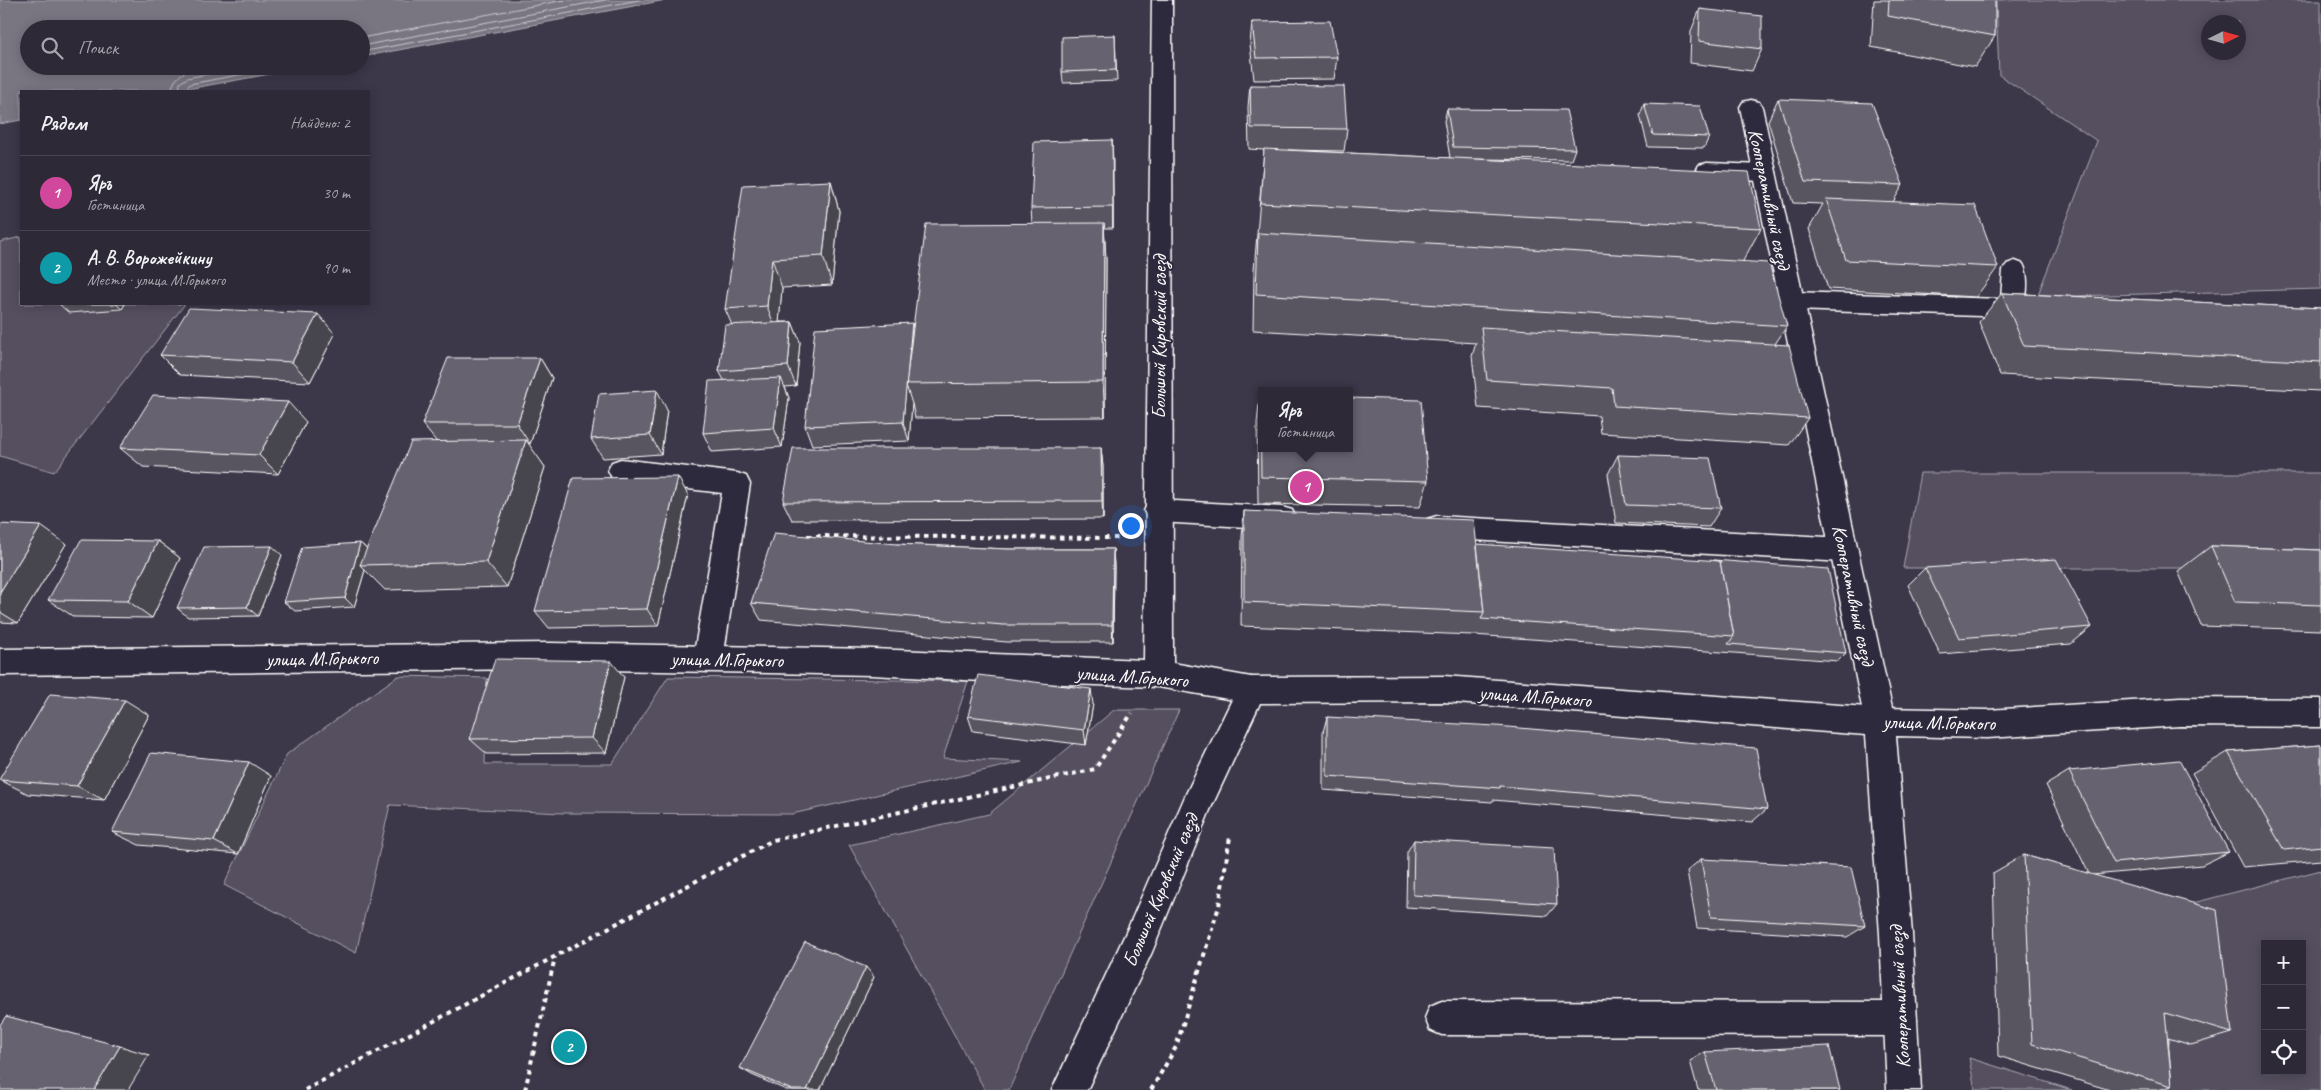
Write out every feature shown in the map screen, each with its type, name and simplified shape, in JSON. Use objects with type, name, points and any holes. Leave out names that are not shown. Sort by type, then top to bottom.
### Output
[{"type":"street","name":"Большой Кировский съезд","points":[[1158,674],[1162,0]]},
{"type":"street","name":"Кооперативный съезд","points":[[1751,107],[1880,722],[1904,1090]]},
{"type":"street","points":[[1690,170],[1764,173]]},
{"type":"street","points":[[1792,301],[2012,308],[2015,270]]},
{"type":"street","points":[[620,470],[737,484],[708,659]]},
{"type":"street","points":[[1158,511],[1308,520]]},
{"type":"street","points":[[1417,526],[1844,550]]},
{"type":"street","name":"улица М.Горького","points":[[0,662],[550,656],[872,662],[1000,670],[1158,674],[1251,690],[1444,689],[1880,722],[1987,724],[2180,712],[2321,712]]},
{"type":"street","name":"Большой Кировский съезд","points":[[1069,1090],[1140,940],[1197,804],[1251,690]]},
{"type":"street","points":[[1442,1018],[1900,1019]]},
{"type":"path","points":[[797,536],[1159,538]]},
{"type":"path","points":[[305,1090],[773,840],[1095,769],[1158,674]]},
{"type":"path","points":[[1151,1090],[1176,1047],[1219,906],[1231,830]]},
{"type":"path","points":[[524,1090],[555,956]]},
{"type":"shaded area","points":[[1996,0],[2321,0],[2321,289],[2037,297],[2097,141],[1999,75]]},
{"type":"shaded area","points":[[20,237],[20,305],[184,305],[54,472],[0,456],[0,242]]},
{"type":"shaded area","points":[[1920,473],[2321,473],[2321,568],[1903,568]]},
{"type":"shaded area","points":[[398,676],[487,678],[485,764],[612,764],[668,677],[968,681],[943,758],[1022,762],[792,814],[563,813],[390,805],[356,953],[224,885],[287,754]]},
{"type":"shaded area","points":[[1114,710],[1179,710],[1009,1090],[985,1090],[849,845],[989,814]]},
{"type":"shaded area","points":[[2321,870],[2321,1090],[2161,1090],[2193,903]]},
{"type":"shaded area","points":[[1969,1058],[2072,1090],[1975,1090]]},
{"type":"water","points":[[0,0],[666,0],[370,55],[370,20],[20,20],[20,75],[265,75],[182,90],[20,90],[20,120],[0,124]]},
{"type":"building","points":[[1889,0],[1995,0],[1995,36],[1888,16]]},
{"type":"building","points":[[1700,9],[1762,16],[1762,49],[1699,41]]},
{"type":"building","points":[[1330,21],[1337,57],[1256,58],[1252,22]]},
{"type":"building","points":[[1115,35],[1116,70],[1062,72],[1062,37]]},
{"type":"building","points":[[1250,85],[1344,86],[1347,129],[1251,128]]},
{"type":"building","points":[[1778,99],[1872,103],[1903,185],[1805,182]]},
{"type":"building","points":[[1644,104],[1700,106],[1709,137],[1653,135]]},
{"type":"building","points":[[1447,109],[1566,110],[1575,149],[1453,147]]},
{"type":"building","points":[[1112,140],[1113,207],[1031,208],[1034,142]]},
{"type":"building","points":[[1264,149],[1749,172],[1761,228],[1260,203]]},
{"type":"building","points":[[831,181],[823,256],[772,259],[767,306],[725,309],[743,185]]},
{"type":"building","points":[[1826,199],[1975,205],[1998,267],[1846,260]]},
{"type":"building","points":[[1104,223],[1103,382],[906,384],[926,224]]},
{"type":"building","points":[[1258,233],[1769,263],[1787,326],[1256,294]]},
{"type":"building","points":[[2002,293],[2321,308],[2321,362],[2024,346]]},
{"type":"building","points":[[189,308],[318,314],[292,362],[160,355]]},
{"type":"building","points":[[792,322],[788,366],[719,371],[725,325]]},
{"type":"building","points":[[912,323],[903,422],[805,426],[815,328]]},
{"type":"building","points":[[1481,327],[1789,345],[1808,418],[1614,406],[1612,388],[1487,380]]},
{"type":"building","points":[[448,358],[540,358],[517,424],[422,424]]},
{"type":"building","points":[[781,378],[774,428],[703,433],[709,381]]},
{"type":"building","points":[[657,390],[650,435],[591,439],[599,394]]},
{"type":"building","points":[[153,395],[288,402],[259,455],[120,448]]},
{"type":"building","points":[[1353,398],[1421,400],[1428,481],[1261,477],[1261,452],[1353,452]]},
{"type":"building","points":[[526,440],[486,562],[360,565],[411,442]]},
{"type":"building","points":[[793,448],[1101,448],[1102,501],[783,502]]},
{"type":"building","points":[[1618,455],[1710,458],[1721,508],[1626,505]]},
{"type":"building","points":[[678,477],[647,609],[535,611],[573,478]]},
{"type":"building","points":[[1244,511],[1474,520],[1484,612],[1244,602]]},
{"type":"building","points":[[0,524],[41,526],[0,592]]},
{"type":"building","points":[[774,533],[897,544],[1008,549],[1113,549],[1112,625],[1003,625],[751,603]]},
{"type":"building","points":[[81,540],[158,541],[128,601],[48,600]]},
{"type":"building","points":[[360,543],[345,598],[284,602],[302,547]]},
{"type":"building","points":[[1477,544],[1720,561],[1734,636],[1481,619],[1484,612]]},
{"type":"building","points":[[272,546],[247,607],[177,608],[204,547]]},
{"type":"building","points":[[2211,546],[2321,550],[2321,605],[2235,602]]},
{"type":"building","points":[[2056,559],[2092,627],[1959,638],[1925,568]]},
{"type":"building","points":[[1714,560],[1828,569],[1846,653],[1728,644],[1734,636],[1720,561]]},
{"type":"building","points":[[495,659],[611,661],[592,738],[470,739]]},
{"type":"building","points":[[978,675],[1091,689],[1084,730],[968,716]]},
{"type":"building","points":[[50,694],[125,700],[77,786],[0,780],[0,778]]},
{"type":"building","points":[[1327,717],[1496,726],[1756,748],[1767,809],[1500,786],[1500,788],[1327,776]]},
{"type":"building","points":[[2321,745],[2321,846],[2284,850],[2228,752]]},
{"type":"building","points":[[151,753],[249,762],[214,841],[112,832]]},
{"type":"building","points":[[2179,760],[2229,852],[2114,863],[2069,771]]},
{"type":"building","points":[[1414,840],[1554,848],[1557,904],[1413,895]]},
{"type":"building","points":[[2024,855],[2217,910],[2232,1033],[2165,1013],[2172,1086],[2032,1044]]},
{"type":"building","points":[[1701,859],[1851,867],[1865,926],[1711,917]]},
{"type":"building","points":[[805,942],[866,967],[807,1090],[792,1090],[740,1068]]},
{"type":"building","points":[[6,1016],[120,1046],[94,1090],[0,1090],[0,1025]]},
{"type":"building","points":[[1829,1046],[1840,1090],[1716,1090],[1705,1052]]},
{"type":"place","name":"Яръ","points":[[1306,487]]},
{"type":"place","name":"А. В. Ворожейкину","points":[[569,1047]]}]
